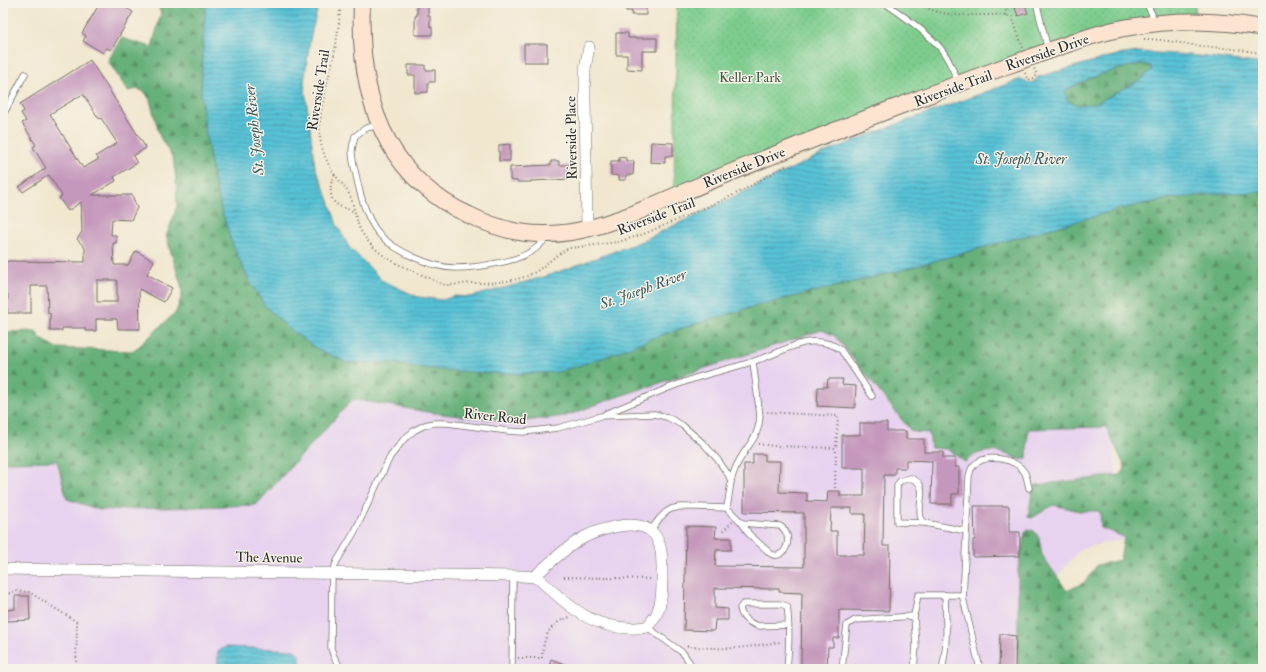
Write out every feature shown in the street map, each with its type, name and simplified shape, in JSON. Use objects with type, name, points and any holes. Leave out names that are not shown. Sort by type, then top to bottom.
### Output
[{"type":"street","name":"Riverside Drive","points":[[362,3],[362,42],[366,80],[371,101],[380,125],[401,163],[422,185],[443,202],[471,216],[495,226],[517,232],[548,234],[587,229],[633,214],[838,129],[959,83],[1032,67],[1048,51],[1107,32],[1152,24],[1203,22],[1240,24],[1263,28]]},
{"type":"street","name":"Riverside Place","points":[[587,229],[585,69],[590,48]]},
{"type":"street","points":[[632,526],[643,528],[650,532],[653,534],[658,543],[662,556],[662,579],[660,601],[656,615],[647,627],[621,627],[603,624],[588,618],[574,610],[540,580],[534,577],[565,550],[586,536],[598,531],[615,527],[632,526]]},
{"type":"street","name":"The Avenue","points":[[3,569],[534,577]]},
{"type":"lane","points":[[885,3],[903,15],[936,43],[943,52],[959,83]]},
{"type":"lane","points":[[1038,3],[1037,6],[1048,51]]},
{"type":"lane","points":[[1146,3],[1152,14],[1152,24]]},
{"type":"lane","points":[[3,115],[25,74]]},
{"type":"lane","points":[[380,125],[366,128],[355,136],[352,151],[360,194],[369,217],[381,236],[400,250],[421,261],[441,266],[454,268],[478,267],[512,260],[531,252],[545,240],[548,234]]},
{"type":"lane","points":[[601,416],[688,380],[753,362],[808,342],[828,343],[841,350],[872,396]]},
{"type":"lane","points":[[727,508],[731,482],[739,460],[758,430],[760,412],[753,362]]},
{"type":"lane","name":"River Road","points":[[332,573],[371,499],[390,457],[404,439],[415,430],[425,425],[447,422],[508,431],[539,431],[574,425],[601,416],[654,414],[682,425],[704,444],[718,460],[729,476],[731,482]]},
{"type":"lane","points":[[980,669],[964,608],[963,594],[969,476],[972,467],[977,463],[988,459],[1000,459],[1017,465],[1024,473],[1029,488]]},
{"type":"lane","points":[[925,523],[921,517],[921,488],[919,483],[914,479],[905,479],[900,481],[897,486],[897,522],[925,523],[966,531]]},
{"type":"lane","points":[[650,532],[660,518],[671,509],[690,507],[727,508],[742,523],[749,534],[771,554],[775,556],[783,553],[789,539],[784,529],[780,526],[742,523]]},
{"type":"lane","points":[[332,573],[332,648],[334,657],[341,669]]},
{"type":"lane","points":[[512,669],[513,576]]},
{"type":"lane","points":[[914,669],[916,646],[914,616],[918,595],[963,594]]},
{"type":"lane","points":[[942,669],[946,637],[945,595]]},
{"type":"lane","points":[[787,669],[789,642],[787,606],[780,604],[743,604],[740,608],[744,618],[755,625],[788,625]]},
{"type":"lane","points":[[842,669],[847,625],[855,620],[914,616]]},
{"type":"lane","points":[[647,627],[683,653],[694,669]]},
{"type":"path","name":"Riverside Trail","points":[[341,3],[338,36],[327,82],[322,112],[320,138],[324,155],[335,175],[345,186],[351,198],[353,210],[361,230],[372,245],[384,256],[403,267],[444,285],[509,281],[524,278],[535,273],[551,259],[570,248],[618,242],[644,234],[723,200],[792,162]]},
{"type":"path","points":[[918,3],[926,8],[947,14],[967,16],[1006,15],[1012,18],[1036,75],[1032,80],[1027,78],[1032,67]]},
{"type":"path","points":[[1006,15],[1008,3]]},
{"type":"path","points":[[1139,39],[1162,40],[1200,46],[1252,51],[1263,54]]},
{"type":"path","points":[[335,175],[330,185],[331,199],[336,204],[353,210]]},
{"type":"path","points":[[760,412],[838,416],[835,488]]},
{"type":"path","points":[[751,443],[775,446],[836,448]]},
{"type":"path","points":[[723,531],[732,522],[730,521]]},
{"type":"path","points":[[564,577],[662,579]]},
{"type":"path","points":[[3,599],[8,594],[15,591],[29,592],[77,622],[76,669]]},
{"type":"path","points":[[518,663],[518,658],[542,658],[542,647],[548,633],[558,622],[572,616],[574,610]]},
{"type":"path","points":[[685,644],[689,647],[744,648],[768,643],[789,642]]},
{"type":"shaded area","points":[[822,330],[1110,420],[1124,539],[1082,548],[1021,617],[1020,669],[3,669],[3,462],[57,461],[67,499],[256,505],[353,398],[433,413],[566,416],[614,398]]},
{"type":"green space","points":[[156,3],[206,3],[201,94],[205,129],[214,180],[231,241],[348,363],[385,362],[431,369],[520,374],[650,339],[756,306],[902,270],[1124,208],[1168,199],[1214,194],[1263,192],[1263,669],[1018,669],[1018,569],[1025,533],[1028,529],[1034,531],[1039,538],[1042,555],[1067,591],[1085,582],[1097,565],[1120,560],[1124,537],[1101,528],[1100,511],[1080,511],[1053,505],[1032,518],[1028,517],[1033,487],[1037,485],[1120,475],[1125,467],[1106,427],[1028,429],[1027,459],[1018,459],[1006,454],[987,451],[973,456],[965,462],[947,449],[931,448],[929,433],[914,432],[910,430],[835,336],[822,330],[614,398],[566,416],[517,422],[433,413],[353,399],[256,505],[100,510],[67,499],[57,461],[3,462],[3,334],[6,332],[36,331],[40,338],[56,348],[134,351],[176,312],[182,295],[181,285],[166,236],[177,204],[176,178],[173,158],[160,137],[150,100],[145,92],[138,89],[128,91],[108,61],[121,38],[152,47],[161,13]]},
{"type":"green space","name":"Keller Park","points":[[677,3],[1195,3],[1195,16],[1156,18],[674,189]]},
{"type":"green space","points":[[1141,64],[1151,66],[1152,70],[1140,80],[1095,104],[1077,105],[1067,100],[1065,91],[1083,82],[1111,71]]},
{"type":"water","name":"St. Joseph River","points":[[206,3],[319,3],[310,39],[304,82],[315,167],[337,225],[349,247],[383,281],[418,297],[443,300],[454,296],[471,297],[547,276],[640,242],[824,153],[895,125],[1021,79],[1030,83],[1034,82],[1038,77],[1116,55],[1139,52],[1190,55],[1263,64],[1263,192],[1214,194],[1168,199],[1124,208],[902,270],[756,306],[650,339],[600,359],[558,372],[520,374],[486,373],[431,369],[385,362],[348,363],[317,349],[289,329],[264,305],[247,276],[231,241],[214,180],[205,129],[201,94]],"holes":[[[1141,64],[1151,66],[1152,70],[1140,80],[1095,104],[1077,105],[1067,100],[1065,91],[1092,78],[1121,68]]]},
{"type":"water","points":[[225,647],[294,650],[300,655],[300,669],[218,669],[218,652]]},
{"type":"building","points":[[100,3],[128,3],[126,8],[133,12],[111,50],[106,48],[103,53],[83,41],[86,36],[82,33]]},
{"type":"building","points":[[417,3],[428,3],[428,16],[430,16],[432,35],[415,35]]},
{"type":"building","points":[[626,3],[646,3],[646,15],[631,15],[632,11],[626,11]]},
{"type":"building","points":[[1025,5],[1028,13],[1018,16],[1015,8]]},
{"type":"building","points":[[616,33],[628,33],[628,38],[657,38],[657,51],[642,51],[642,70],[627,69],[627,55],[616,55]]},
{"type":"building","points":[[524,44],[547,44],[547,62],[524,62]]},
{"type":"building","points":[[90,60],[146,148],[133,156],[137,163],[114,177],[116,181],[92,195],[132,195],[137,208],[131,220],[112,219],[111,235],[116,235],[116,243],[113,243],[114,265],[128,265],[136,251],[154,261],[147,274],[172,288],[164,302],[139,289],[140,329],[118,329],[117,319],[96,319],[96,331],[85,331],[85,328],[62,328],[62,331],[50,331],[47,286],[31,286],[31,313],[7,313],[8,294],[3,294],[3,266],[8,261],[85,262],[85,248],[77,239],[82,232],[81,202],[68,211],[59,198],[62,196],[49,175],[23,192],[19,187],[46,168],[33,147],[36,145],[22,123],[26,121],[21,113],[24,111],[20,104]],"holes":[[[83,94],[117,143],[96,156],[99,159],[83,168],[50,114]],[[97,280],[117,280],[117,302],[97,302]]]},
{"type":"building","points":[[408,65],[425,65],[425,70],[435,70],[435,82],[428,82],[428,92],[415,93],[415,75],[408,75]]},
{"type":"building","points":[[651,142],[673,143],[673,156],[665,156],[665,163],[650,162]]},
{"type":"building","points":[[510,144],[510,161],[499,161],[499,145]]},
{"type":"building","points":[[619,157],[626,158],[626,161],[634,161],[633,175],[626,175],[626,180],[619,180],[619,176],[611,175],[611,161],[619,161]]},
{"type":"building","points":[[551,161],[559,161],[559,165],[572,165],[572,179],[531,182],[517,182],[510,180],[510,167],[551,165]]},
{"type":"building","points":[[828,379],[843,379],[842,385],[856,386],[855,408],[817,406],[818,387],[827,387]]},
{"type":"building","points":[[860,423],[887,423],[887,431],[906,431],[906,439],[924,439],[924,452],[943,452],[943,458],[955,458],[955,467],[959,467],[959,494],[952,494],[952,504],[931,504],[932,461],[906,460],[906,468],[895,468],[895,475],[884,475],[883,546],[890,546],[889,611],[839,610],[839,638],[833,638],[833,647],[828,647],[827,669],[801,669],[802,593],[779,592],[779,589],[715,588],[715,608],[728,609],[728,620],[715,620],[714,631],[684,630],[686,526],[716,527],[715,538],[731,538],[731,550],[716,550],[715,566],[804,567],[804,513],[744,512],[744,464],[753,464],[753,454],[765,454],[765,461],[780,461],[779,492],[807,493],[807,501],[827,502],[828,491],[840,491],[840,496],[864,496],[864,468],[842,468],[842,435],[860,435]],"holes":[[[831,508],[852,508],[852,514],[865,514],[864,555],[837,555],[837,531],[830,531]]]},
{"type":"building","points":[[974,506],[1009,506],[1009,532],[1020,532],[1020,556],[973,557],[973,540],[975,540]]},
{"type":"building","points":[[15,596],[29,596],[30,620],[7,621],[7,610],[15,609]]},
{"type":"building","points":[[1000,634],[1016,636],[1015,669],[999,669]]},
{"type":"building","points":[[551,659],[575,668],[575,669],[548,669]]}]
